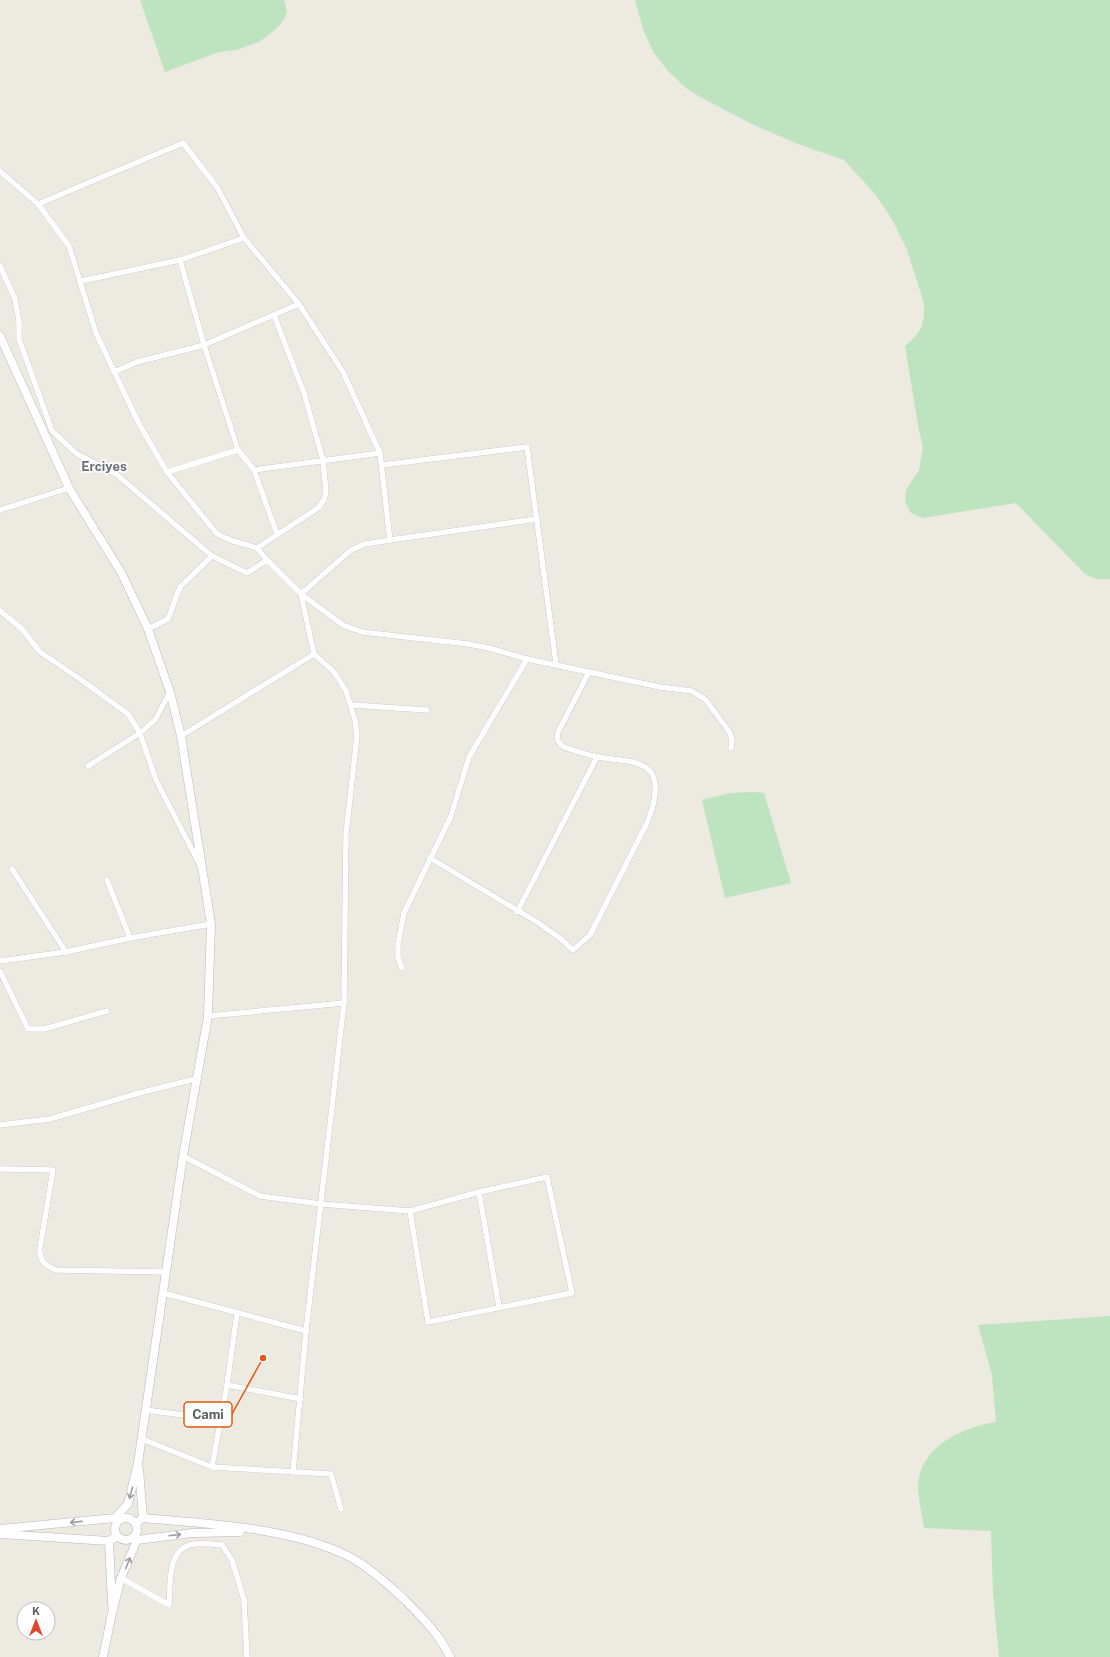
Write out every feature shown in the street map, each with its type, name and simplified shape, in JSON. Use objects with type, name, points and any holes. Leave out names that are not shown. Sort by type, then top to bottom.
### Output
[{"type":"street","points":[[38,204],[183,143],[217,187],[244,238],[299,304],[343,372],[380,453],[390,540]]},
{"type":"street","points":[[0,171],[38,204],[69,246],[96,333],[139,424],[167,472],[217,534],[232,541],[257,548],[301,594],[343,625],[351,629],[362,632],[468,644],[489,648],[527,659],[660,687],[697,693],[711,705],[730,733],[732,740],[731,748]]},
{"type":"street","points":[[81,281],[180,260],[244,238]]},
{"type":"street","points":[[180,260],[204,345],[238,450],[254,470],[277,534]]},
{"type":"street","points":[[0,266],[15,299],[19,322],[19,339],[52,431],[77,454],[116,474],[212,556],[247,573],[267,560]]},
{"type":"street","points":[[114,372],[137,362],[204,345],[299,304]]},
{"type":"street","points":[[257,548],[314,511],[321,504],[325,496],[326,488],[323,460],[304,393],[274,315]]},
{"type":"street","points":[[0,337],[69,488],[122,574],[148,629],[170,692],[181,736],[211,924],[208,1016],[195,1079],[142,1439],[128,1504],[117,1519],[114,1529],[116,1536],[126,1541],[192,1533],[269,1532]]},
{"type":"street","points":[[43,432],[52,431]]},
{"type":"street","points":[[382,465],[527,447],[556,664]]},
{"type":"street","points":[[167,472],[238,450]]},
{"type":"street","points":[[254,470],[380,453]]},
{"type":"street","points":[[0,510],[69,488]]},
{"type":"street","points":[[301,594],[351,550],[365,544],[536,520]]},
{"type":"street","points":[[148,629],[168,618],[180,587],[212,556]]},
{"type":"street","points":[[293,1472],[306,1331],[344,1003],[346,834],[357,736],[352,704],[346,691],[334,672],[314,654],[301,594]]},
{"type":"street","points":[[0,611],[22,629],[40,652],[128,714],[140,733],[156,780],[202,871]]},
{"type":"street","points":[[181,736],[314,654]]},
{"type":"street","points":[[402,968],[398,957],[398,944],[404,913],[454,810],[465,768],[472,751],[527,659]]},
{"type":"street","points":[[430,858],[547,929],[573,950],[590,935],[647,823],[653,806],[655,791],[652,775],[644,766],[640,764],[597,757],[564,747],[560,744],[557,738],[558,732],[589,672]]},
{"type":"street","points":[[88,766],[140,733],[155,720],[170,692]]},
{"type":"street","points":[[352,704],[427,710]]},
{"type":"street","points":[[517,912],[597,757]]},
{"type":"street","points":[[12,869],[66,952]]},
{"type":"street","points":[[108,880],[130,938]]},
{"type":"street","points":[[0,961],[66,952],[130,938],[211,924]]},
{"type":"street","points":[[0,971],[28,1029],[44,1029],[107,1011]]},
{"type":"street","points":[[208,1016],[344,1003]]},
{"type":"street","points":[[0,1125],[50,1119],[139,1093],[195,1079]]},
{"type":"street","points":[[183,1156],[260,1196],[321,1204],[410,1211],[479,1192],[547,1177],[572,1293],[428,1322],[410,1211]]},
{"type":"street","points":[[0,1169],[53,1170],[40,1248],[41,1258],[47,1266],[57,1270],[166,1272]]},
{"type":"street","points":[[479,1192],[499,1307]]},
{"type":"street","points":[[163,1293],[306,1331]]},
{"type":"street","points":[[212,1467],[227,1386],[237,1313]]},
{"type":"street","points":[[227,1386],[300,1399]]},
{"type":"street","points":[[146,1410],[221,1420]]},
{"type":"street","points":[[142,1439],[212,1467],[331,1474],[341,1509]]},
{"type":"street","points":[[103,1657],[121,1578],[138,1530],[138,1463]]},
{"type":"street","points":[[0,1529],[130,1518],[139,1521],[193,1522],[269,1532],[311,1542],[351,1558],[386,1583],[421,1616],[446,1648],[450,1657]]},
{"type":"street","points":[[0,1534],[110,1541],[116,1536]]},
{"type":"street","points":[[110,1541],[112,1613]]},
{"type":"street","points":[[121,1578],[169,1605],[172,1562],[180,1549],[192,1544],[222,1545],[232,1560],[244,1600],[247,1657]]},
{"type":"green space","points":[[140,0],[284,0],[287,12],[283,21],[275,30],[259,42],[236,50],[219,52],[165,72]]},
{"type":"green space","points":[[635,0],[1110,0],[1110,579],[1096,579],[1085,574],[1016,503],[923,518],[911,513],[905,501],[906,490],[919,470],[923,448],[905,346],[914,338],[921,328],[924,316],[924,303],[907,250],[893,221],[876,195],[844,160],[798,144],[754,125],[700,97],[685,87],[668,71],[654,53],[644,32]]},
{"type":"green space","points":[[730,793],[764,793],[791,883],[725,898],[702,800]]},
{"type":"green space","points":[[1110,1316],[1110,1657],[999,1657],[993,1594],[991,1531],[924,1528],[918,1490],[921,1471],[927,1459],[935,1449],[946,1441],[971,1428],[996,1422],[992,1375],[978,1325]]},
{"type":"place","name":"Cami","points":[[263,1358]]},
{"type":"district","name":"Erciyes","points":[[104,466]]}]
